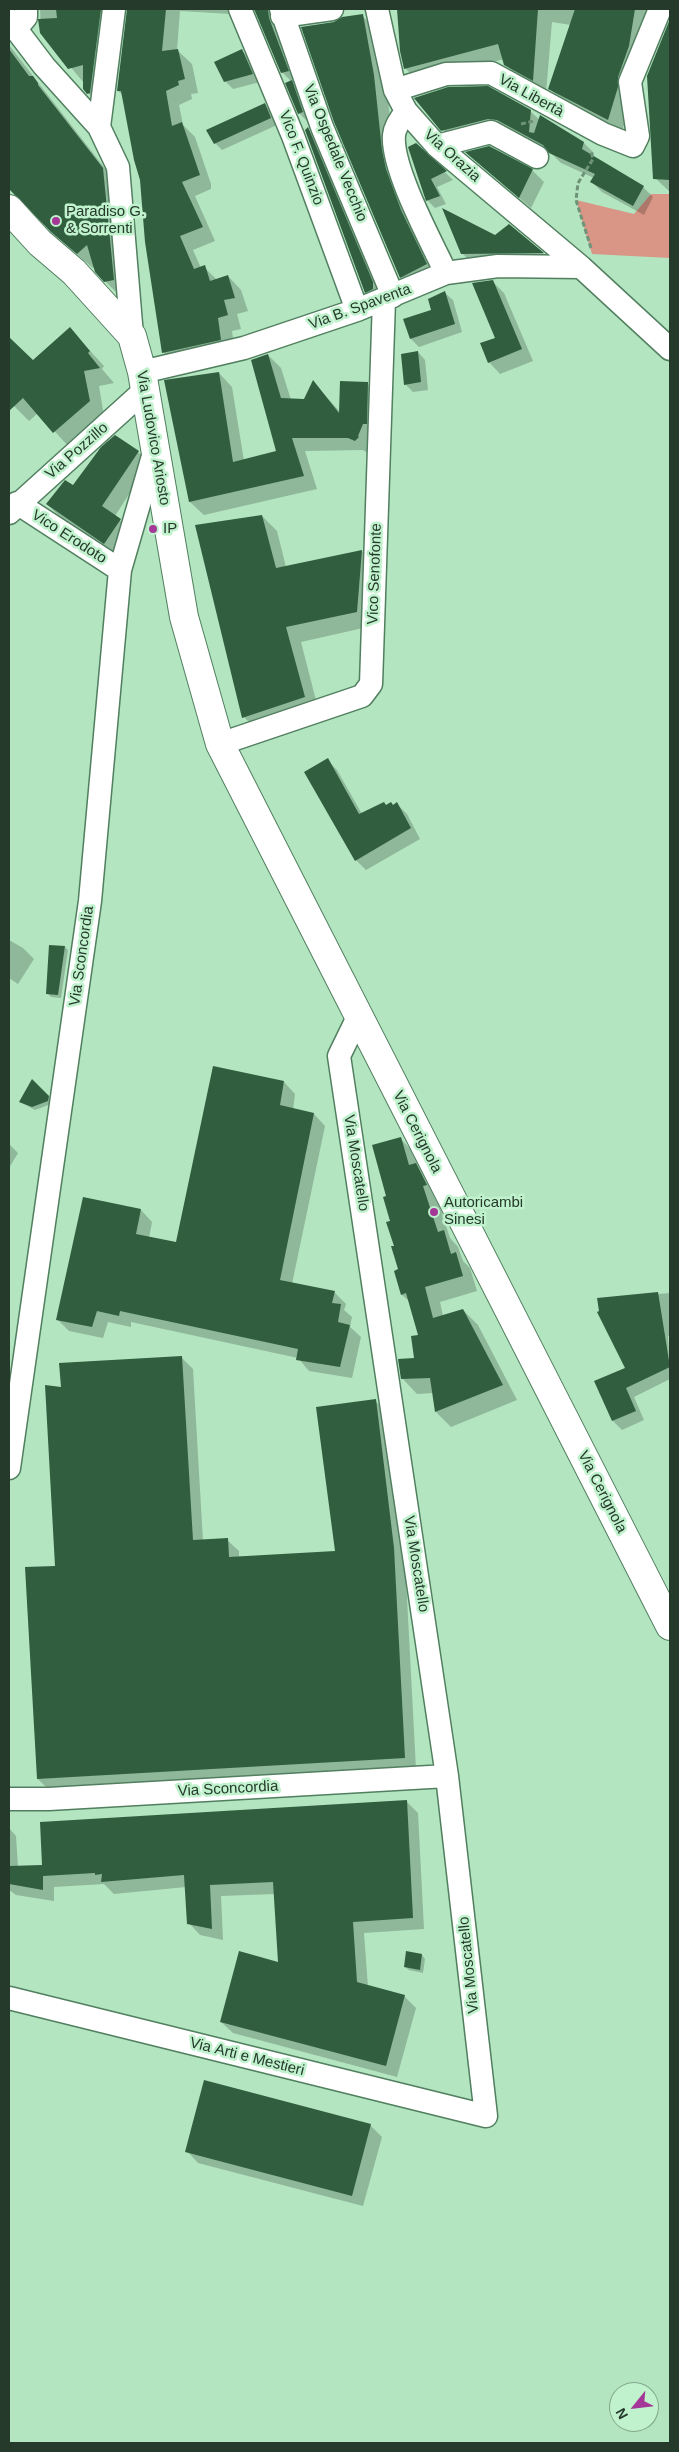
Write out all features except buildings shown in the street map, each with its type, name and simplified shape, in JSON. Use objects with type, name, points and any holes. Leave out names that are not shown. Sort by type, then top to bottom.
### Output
[{"type":"street","points":[[26,9],[26,17],[12,24],[44,66],[99,127],[118,166],[132,336]]},
{"type":"street","points":[[99,127],[114,9]]},
{"type":"street","name":"Vico F. Quinzio","points":[[240,9],[293,136],[357,310]]},
{"type":"street","points":[[282,12],[332,9]]},
{"type":"street","name":"Via Orazia","points":[[377,9],[395,90],[406,111],[437,146],[581,267],[670,349]]},
{"type":"street","name":"Via Libertà","points":[[395,90],[446,74],[491,73],[623,144],[633,146],[638,136],[630,82],[660,9]]},
{"type":"street","name":"Via Ospedale Vecchio","points":[[282,12],[322,127],[388,298]]},
{"type":"street","points":[[406,111],[397,126],[395,150],[410,196],[446,273]]},
{"type":"street","points":[[437,146],[491,132],[537,158]]},
{"type":"street","points":[[9,209],[40,243],[74,272],[132,336]]},
{"type":"street","name":"Via B. Spaventa","points":[[144,381],[357,310],[446,273],[498,266],[581,267]]},
{"type":"street","name":"Vico Senofonte","points":[[220,744],[362,696],[371,684],[388,298]]},
{"type":"street","name":"Via Ludovico Ariosto","points":[[132,336],[144,381],[156,445],[184,617],[220,744]]},
{"type":"street","name":"Via Pozzillo","points":[[13,508],[144,381]]},
{"type":"street","name":"Via Sconcordia","points":[[9,1468],[90,901],[120,570],[156,445]]},
{"type":"street","name":"Vico Erodoto","points":[[13,508],[120,570]]},
{"type":"street","name":"Via Cerignola","points":[[220,744],[670,1626]]},
{"type":"street","name":"Via Moscatello","points":[[358,1016],[340,1056],[447,1776],[486,2116]]},
{"type":"street","name":"Via Sconcordia","points":[[9,1799],[49,1799],[447,1776]]},
{"type":"street","name":"Via Arti e Mestieri","points":[[9,1998],[486,2116]]},
{"type":"path","points":[[491,132],[563,113]]},
{"type":"path","points":[[581,267],[592,254],[590,241],[576,200],[578,183],[593,159],[589,143]]},
{"type":"shaded area","points":[[651,194],[670,194],[670,258],[592,254],[576,200],[634,214]]},
{"type":"place","name":"Paradiso G. & Sorrenti","points":[[56,221]]},
{"type":"place","name":"IP","points":[[153,529]]},
{"type":"place","name":"Autoricambi Sinesi","points":[[434,1212]]}]
